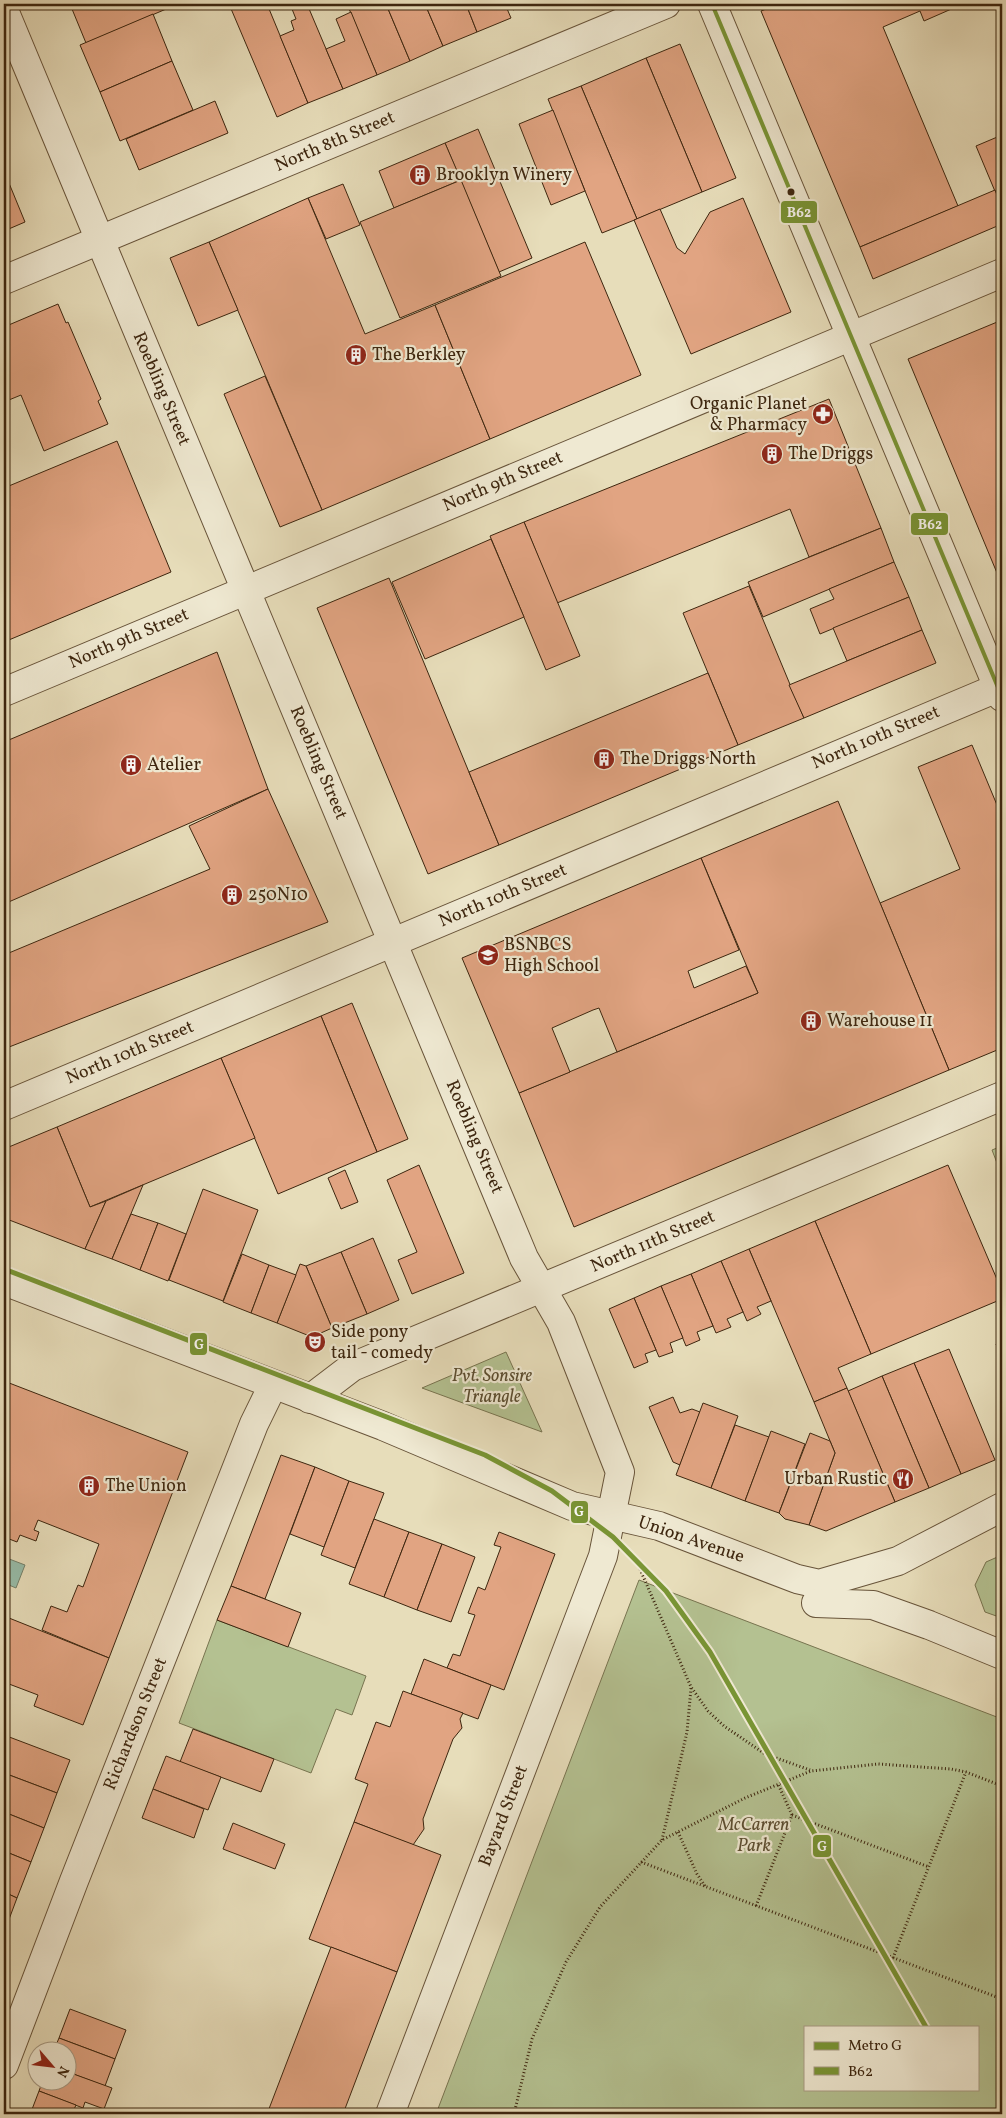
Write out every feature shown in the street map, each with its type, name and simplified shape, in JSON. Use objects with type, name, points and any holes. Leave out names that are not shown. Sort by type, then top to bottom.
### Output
[{"type":"street","name":"North 8th Street","points":[[4,280],[666,4]]},
{"type":"street","points":[[712,4],[1001,690]]},
{"type":"street","name":"Roebling Street","points":[[4,10],[524,1258],[560,1322],[620,1472],[611,1515]]},
{"type":"street","name":"North 9th Street","points":[[4,692],[1002,273]]},
{"type":"street","name":"North 10th Street","points":[[4,1106],[393,942],[1001,690]]},
{"type":"street","name":"North 11th Street","points":[[310,1399],[352,1367],[1002,1096]]},
{"type":"street","name":"Union Avenue","points":[[4,1281],[383,1426],[572,1506],[659,1526],[797,1579],[817,1593],[873,1605],[929,1625],[1002,1655]]},
{"type":"street","name":"Richardson Street","points":[[4,2065],[81,1863],[247,1442],[273,1385]]},
{"type":"street","points":[[817,1593],[898,1561],[1002,1507]]},
{"type":"street","name":"Bayard Street","points":[[390,2114],[602,1556],[611,1515]]},
{"type":"path","points":[[640,1569],[691,1687],[708,1711],[724,1726],[764,1754],[811,1770]]},
{"type":"path","points":[[662,1840],[687,1732],[691,1687]]},
{"type":"path","points":[[514,2114],[532,2039],[566,1962],[600,1907],[662,1840],[745,1798],[811,1770],[878,1764],[966,1772],[1002,1786]]},
{"type":"path","points":[[893,1958],[966,1772]]},
{"type":"path","points":[[778,1784],[792,1813],[928,1867]]},
{"type":"path","points":[[756,1906],[792,1813]]},
{"type":"path","points":[[678,1832],[697,1874],[706,1887]]},
{"type":"path","points":[[641,1862],[1002,1999]]},
{"type":"green space","points":[[1002,1146],[1002,1176],[992,1150]]},
{"type":"green space","name":"Pvt. Sonsire Triangle","points":[[506,1352],[542,1432],[422,1388]]},
{"type":"green space","points":[[1002,1555],[1002,1618],[985,1612],[975,1585],[986,1562]]},
{"type":"green space","name":"McCarren Park","points":[[639,1580],[1002,1719],[1002,2114],[436,2114]]},
{"type":"green space","points":[[217,1620],[366,1676],[352,1715],[336,1709],[311,1773],[179,1723]]},
{"type":"shaded area","points":[[4,1557],[25,1565],[16,1588],[4,1583]]},
{"type":"building","points":[[84,4],[178,4],[86,43],[72,9]]},
{"type":"building","points":[[229,4],[267,4],[308,103],[277,117]]},
{"type":"building","points":[[290,4],[307,4],[343,89],[308,103],[280,36],[294,30],[291,21],[296,19]]},
{"type":"building","points":[[347,4],[386,4],[410,61],[377,75]]},
{"type":"building","points":[[386,4],[425,4],[443,46],[410,61]]},
{"type":"building","points":[[425,4],[466,4],[477,32],[443,46]]},
{"type":"building","points":[[466,4],[505,4],[511,18],[477,32]]},
{"type":"building","points":[[510,4],[527,4],[513,10]]},
{"type":"building","points":[[779,4],[955,4],[956,7],[924,21],[920,11],[883,27],[958,206],[860,247],[761,11]]},
{"type":"building","points":[[351,12],[377,75],[343,89],[326,49],[345,41],[336,19]]},
{"type":"building","points":[[153,14],[172,61],[100,92],[80,45]]},
{"type":"building","points":[[680,44],[736,178],[702,192],[646,58]]},
{"type":"building","points":[[646,58],[702,192],[637,219],[581,86]]},
{"type":"building","points":[[172,61],[193,110],[120,141],[100,92]]},
{"type":"building","points":[[581,86],[637,219],[602,233],[548,99]]},
{"type":"building","points":[[215,101],[228,133],[139,170],[126,139]]},
{"type":"building","points":[[553,110],[585,191],[551,205],[519,124]]},
{"type":"building","points":[[478,129],[532,258],[499,272],[445,143]]},
{"type":"building","points":[[1002,135],[1002,208],[976,146]]},
{"type":"building","name":"Brooklyn Winery","points":[[445,143],[461,180],[394,208],[379,171]]},
{"type":"building","points":[[4,171],[25,222],[4,231]]},
{"type":"building","points":[[461,180],[501,276],[400,318],[360,222]]},
{"type":"building","points":[[343,184],[360,225],[326,239],[308,198]]},
{"type":"building","points":[[995,190],[1002,208],[1002,224],[873,279],[860,247]]},
{"type":"building","name":"The Berkley","points":[[308,198],[365,334],[435,305],[490,439],[322,510],[209,242]]},
{"type":"building","points":[[743,198],[791,312],[691,354],[634,220],[660,209],[677,248],[685,254],[710,212]]},
{"type":"building","points":[[209,242],[238,310],[198,326],[170,258]]},
{"type":"building","points":[[585,242],[641,375],[490,439],[435,305]]},
{"type":"building","points":[[58,304],[66,323],[68,322],[101,399],[98,401],[108,424],[44,451],[21,395],[4,402],[4,327]]},
{"type":"building","points":[[1002,320],[1002,585],[908,359]]},
{"type":"building","points":[[265,376],[322,510],[280,527],[224,394]]},
{"type":"building","name":"The Driggs","points":[[829,399],[881,528],[809,557],[790,509],[557,603],[524,522]]},
{"type":"building","points":[[117,441],[171,572],[4,642],[4,488]]},
{"type":"building","points":[[524,522],[580,656],[546,670],[490,536]]},
{"type":"building","points":[[881,528],[894,562],[763,617],[748,582]]},
{"type":"building","points":[[491,539],[524,617],[425,659],[392,582]]},
{"type":"building","points":[[894,562],[909,597],[820,634],[810,609],[834,599],[829,589]]},
{"type":"building","points":[[389,578],[499,845],[428,874],[317,608]]},
{"type":"building","points":[[749,586],[804,718],[738,745],[683,613]]},
{"type":"building","points":[[909,597],[922,630],[847,661],[833,628]]},
{"type":"building","points":[[922,630],[936,663],[804,718],[789,685]]},
{"type":"building","name":"Atelier","points":[[217,652],[268,789],[4,904],[4,742]]},
{"type":"building","name":"The Driggs North","points":[[708,673],[738,745],[499,845],[469,772]]},
{"type":"building","points":[[972,745],[1002,817],[1002,1048],[949,1070],[880,903],[960,869],[918,767]]},
{"type":"building","name":"250N10","points":[[268,789],[328,922],[4,1049],[4,955],[210,869],[189,826]]},
{"type":"building","name":"Warehouse 11","points":[[838,801],[949,1070],[574,1227],[519,1093],[758,993],[701,858]]},
{"type":"building","points":[[701,858],[739,950],[688,971],[694,988],[746,966],[758,993],[617,1052],[599,1008],[593,1010],[552,1028],[570,1072],[519,1093],[462,958]]},
{"type":"building","points":[[352,1003],[408,1139],[377,1152],[321,1016]]},
{"type":"building","points":[[321,1016],[377,1152],[278,1194],[221,1058]]},
{"type":"building","points":[[221,1058],[255,1138],[90,1207],[57,1127]]},
{"type":"building","points":[[57,1127],[90,1207],[106,1201],[85,1249],[4,1218],[4,1149]]},
{"type":"building","points":[[419,1165],[464,1273],[412,1294],[398,1260],[417,1252],[387,1180]]},
{"type":"building","points":[[948,1165],[1002,1291],[1002,1299],[871,1354],[815,1221]]},
{"type":"building","points":[[345,1170],[358,1202],[341,1209],[328,1178]]},
{"type":"building","points":[[143,1185],[112,1259],[85,1249],[106,1201]]},
{"type":"building","points":[[203,1189],[258,1210],[223,1301],[169,1280]]},
{"type":"building","points":[[131,1214],[158,1223],[140,1270],[112,1259]]},
{"type":"building","points":[[815,1221],[871,1354],[838,1368],[847,1388],[814,1402],[749,1249]]},
{"type":"building","points":[[158,1223],[186,1234],[168,1281],[140,1270]]},
{"type":"building","points":[[373,1238],[399,1300],[367,1314],[341,1252]]},
{"type":"building","points":[[749,1249],[771,1301],[757,1307],[761,1314],[747,1321],[721,1261]]},
{"type":"building","points":[[341,1252],[367,1314],[332,1328],[306,1266]]},
{"type":"building","points":[[242,1254],[269,1265],[251,1313],[223,1302]]},
{"type":"building","points":[[721,1261],[743,1312],[727,1319],[731,1327],[716,1333],[691,1274]]},
{"type":"building","points":[[300,1264],[306,1266],[332,1328],[312,1337],[277,1323]]},
{"type":"building","points":[[269,1265],[296,1275],[277,1323],[251,1313]]},
{"type":"building","points":[[691,1274],[713,1326],[697,1332],[700,1340],[686,1346],[661,1286]]},
{"type":"building","points":[[661,1286],[683,1338],[670,1343],[673,1352],[659,1357],[634,1298]]},
{"type":"building","points":[[634,1298],[656,1350],[645,1354],[648,1362],[634,1368],[609,1309]]},
{"type":"building","points":[[1002,1341],[1002,1359],[996,1344]]},
{"type":"building","points":[[949,1349],[995,1460],[961,1474],[914,1363]]},
{"type":"building","points":[[914,1363],[961,1474],[929,1488],[882,1376]]},
{"type":"building","points":[[882,1376],[929,1488],[895,1502],[848,1391]]},
{"type":"building","name":"The Union","points":[[4,1381],[188,1452],[109,1658],[42,1630],[51,1606],[67,1612],[78,1585],[83,1587],[99,1544],[38,1520],[34,1530],[39,1532],[36,1541],[20,1535],[17,1542],[4,1537]]},
{"type":"building","points":[[847,1388],[895,1502],[826,1531],[809,1525],[835,1453],[814,1402]]},
{"type":"building","points":[[673,1397],[680,1413],[692,1409],[700,1412],[680,1465],[673,1462],[649,1407]]},
{"type":"building","points":[[703,1403],[738,1416],[711,1488],[676,1475]]},
{"type":"building","points":[[735,1425],[769,1437],[745,1501],[711,1488]]},
{"type":"building","points":[[771,1431],[805,1444],[779,1513],[745,1501]]},
{"type":"building","points":[[810,1433],[830,1441],[835,1453],[809,1525],[785,1519],[779,1513]]},
{"type":"building","points":[[281,1455],[315,1467],[265,1599],[231,1586]]},
{"type":"building","points":[[315,1467],[349,1481],[324,1547],[290,1534]]},
{"type":"building","points":[[349,1481],[384,1493],[355,1568],[321,1555]]},
{"type":"building","points":[[374,1519],[409,1532],[384,1597],[349,1584]]},
{"type":"building","points":[[409,1532],[442,1544],[417,1610],[384,1597]]},
{"type":"building","points":[[499,1532],[555,1554],[504,1690],[447,1668],[453,1654],[460,1656],[475,1615],[468,1613],[478,1587],[485,1590],[501,1547],[494,1545]]},
{"type":"building","points":[[442,1544],[475,1557],[451,1622],[417,1610]]},
{"type":"building","points":[[231,1586],[301,1613],[288,1647],[217,1620]]},
{"type":"building","points":[[4,1616],[109,1658],[83,1725],[34,1706],[38,1695],[9,1684],[4,1695]]},
{"type":"building","points":[[424,1659],[491,1685],[478,1719],[411,1694]]},
{"type":"building","points":[[403,1691],[463,1713],[460,1719],[462,1728],[453,1739],[423,1819],[424,1829],[413,1845],[354,1822],[368,1784],[355,1779],[376,1722],[390,1727]]},
{"type":"building","points":[[193,1729],[274,1759],[261,1792],[180,1762]]},
{"type":"building","points":[[4,1735],[70,1760],[57,1793],[4,1773]]},
{"type":"building","points":[[166,1756],[221,1777],[208,1810],[153,1789]]},
{"type":"building","points":[[4,1773],[57,1793],[44,1828],[4,1812]]},
{"type":"building","points":[[153,1789],[204,1809],[194,1838],[142,1818]]},
{"type":"building","points":[[4,1812],[44,1828],[31,1862],[4,1851]]},
{"type":"building","points":[[354,1822],[441,1855],[397,1972],[309,1939]]},
{"type":"building","points":[[233,1823],[285,1844],[275,1869],[223,1849]]},
{"type":"building","points":[[4,1851],[31,1862],[17,1898],[4,1892]]},
{"type":"building","points":[[4,1892],[17,1898],[5,1930],[4,1929]]},
{"type":"building","points":[[331,1947],[397,1972],[343,2114],[267,2114]]},
{"type":"building","points":[[70,2009],[126,2030],[115,2059],[78,2045],[78,2040],[59,2038]]},
{"type":"building","points":[[78,2045],[115,2059],[105,2086],[78,2076]]},
{"type":"building","points":[[78,2076],[112,2088],[104,2109],[85,2102],[83,2108],[39,2091],[78,2090]]},
{"type":"building","points":[[39,2091],[76,2105],[72,2114],[37,2114],[31,2112]]},
{"type":"metro line","name":"G","points":[[4,1269],[485,1455],[552,1491],[613,1537],[666,1591],[710,1652],[925,2026]]},
{"type":"transit line","name":"B62","points":[[712,4],[1002,697]]},
{"type":"place","name":"Brooklyn Winery","points":[[420,175]]},
{"type":"place","name":"The Berkley","points":[[356,355]]},
{"type":"place","name":"Organic Planet & Pharmacy","points":[[823,414]]},
{"type":"place","name":"The Driggs","points":[[772,454]]},
{"type":"place","name":"The Driggs North","points":[[604,759]]},
{"type":"place","name":"Atelier","points":[[131,765]]},
{"type":"place","name":"250N10","points":[[232,895]]},
{"type":"place","name":"BSNBCS High School","points":[[488,955]]},
{"type":"place","name":"Warehouse 11","points":[[811,1021]]},
{"type":"place","name":"Side pony tail - comedy","points":[[315,1342]]},
{"type":"place","name":"Urban Rustic","points":[[903,1479]]},
{"type":"place","name":"The Union","points":[[89,1486]]}]
